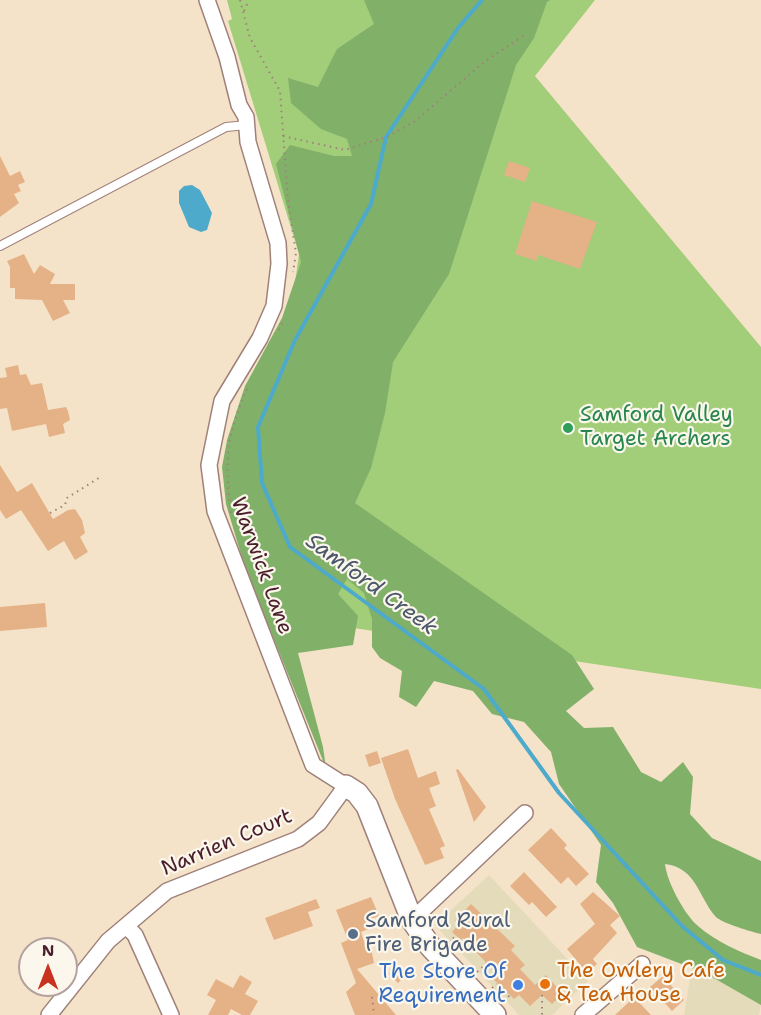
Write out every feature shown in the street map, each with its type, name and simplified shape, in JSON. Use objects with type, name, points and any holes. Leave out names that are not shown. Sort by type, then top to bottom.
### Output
[{"type":"street","name":"Warwick Lane","points":[[207,0],[247,125],[248,142],[278,243],[279,264],[274,306],[260,338],[222,401],[209,465],[215,511],[313,765],[345,786]]},
{"type":"street","points":[[345,786],[357,793],[367,806],[412,920],[430,946],[499,1009]]},
{"type":"street","name":"Narrien Court","points":[[49,1015],[108,941],[167,891],[298,839],[319,823],[345,786]]},
{"type":"street","points":[[412,920],[525,813]]},
{"type":"street","points":[[126,926],[135,935],[171,1015]]},
{"type":"street","points":[[583,1015],[642,964]]},
{"type":"lane","points":[[0,246],[226,127],[247,125]]},
{"type":"path","points":[[243,12],[249,0]]},
{"type":"path","points":[[283,136],[345,150],[387,137],[414,122],[484,62],[526,34]]},
{"type":"path","points":[[50,513],[65,505],[68,498],[102,476]]},
{"type":"path","points":[[446,944],[456,936]]},
{"type":"path","points":[[475,974],[487,963]]},
{"type":"path","points":[[490,990],[497,984]]},
{"type":"path","points":[[499,1009],[510,995]]},
{"type":"path","points":[[543,995],[543,1015]]},
{"type":"path","points":[[372,997],[374,1015]]},
{"type":"shaded area","points":[[489,875],[588,981],[552,1015],[519,1015],[435,925]]},
{"type":"shaded area","points":[[693,960],[761,1003],[759,1015],[684,1015]]},
{"type":"green space","points":[[227,0],[595,0],[535,76],[761,347],[761,689],[287,618],[288,334],[299,254],[228,21],[232,19]]},
{"type":"green space","points":[[364,0],[550,0],[547,2],[534,38],[516,65],[449,274],[393,362],[385,413],[371,468],[355,503],[572,655],[594,689],[566,711],[584,728],[613,727],[641,772],[661,782],[683,762],[693,777],[690,814],[712,838],[761,861],[761,934],[719,919],[684,871],[665,864],[666,871],[682,906],[698,926],[736,950],[761,960],[761,1005],[705,973],[637,947],[613,903],[596,882],[601,845],[559,784],[551,752],[524,722],[492,714],[473,691],[434,681],[416,707],[399,697],[402,671],[380,658],[372,647],[372,619],[364,593],[347,579],[338,594],[358,616],[353,645],[298,653],[323,747],[326,768],[245,568],[226,504],[222,467],[227,440],[245,386],[282,318],[301,262],[276,164],[290,145],[334,156],[352,156],[347,139],[321,129],[291,103],[288,78],[318,87],[337,49],[374,24]]},
{"type":"water","points":[[192,185],[200,190],[212,213],[207,230],[201,232],[189,227],[179,203],[179,191],[184,186]]},
{"type":"building","points":[[0,156],[10,176],[20,171],[25,182],[18,185],[21,191],[14,194],[19,203],[0,217]]},
{"type":"building","points":[[509,161],[530,168],[525,182],[504,175]]},
{"type":"building","points":[[532,201],[597,222],[580,269],[538,255],[537,261],[515,254]]},
{"type":"building","points":[[24,254],[34,274],[40,265],[55,274],[50,284],[75,284],[75,300],[63,300],[70,313],[53,321],[42,300],[15,299],[15,288],[10,288],[10,267],[7,261]]},
{"type":"building","points":[[18,365],[20,375],[26,374],[31,385],[42,383],[48,410],[66,407],[70,420],[63,424],[65,433],[49,437],[46,424],[12,431],[7,408],[0,409],[0,378],[7,377],[5,368]]},
{"type":"building","points":[[0,465],[17,492],[32,483],[53,519],[68,510],[75,509],[82,520],[85,533],[80,537],[88,552],[75,560],[64,541],[48,551],[21,510],[6,519],[0,510]]},
{"type":"building","points":[[45,603],[47,627],[0,631],[0,607]]},
{"type":"building","points":[[408,749],[418,778],[436,771],[440,784],[429,788],[436,806],[429,809],[445,846],[440,848],[444,858],[425,865],[395,799],[381,758]]},
{"type":"building","points":[[377,751],[381,763],[369,767],[365,755]]},
{"type":"building","points":[[458,769],[486,807],[474,822],[456,770]]},
{"type":"building","points":[[551,828],[567,845],[564,848],[589,874],[576,886],[568,877],[561,884],[528,850]]},
{"type":"building","points":[[524,872],[557,907],[546,917],[532,902],[529,905],[510,886]]},
{"type":"building","points":[[593,892],[620,916],[610,925],[617,933],[593,959],[597,964],[587,973],[567,949],[595,924],[580,904]]},
{"type":"building","points":[[371,897],[379,916],[368,920],[371,928],[361,932],[367,950],[371,948],[374,963],[357,969],[396,1015],[355,1015],[346,992],[356,983],[341,943],[348,940],[336,910]]},
{"type":"building","points":[[316,899],[320,908],[308,912],[313,926],[274,940],[265,918]]},
{"type":"building","points":[[471,904],[515,946],[511,950],[525,965],[520,969],[535,985],[546,975],[563,994],[552,1004],[542,995],[530,1006],[519,995],[514,999],[490,976],[495,972],[463,938],[461,940],[452,932],[459,924],[455,920]]},
{"type":"building","points":[[396,967],[405,976],[398,983],[389,974]]},
{"type":"building","points":[[240,975],[252,982],[245,994],[258,1001],[250,1015],[242,1015],[231,1009],[228,1015],[208,1015],[216,1000],[207,995],[216,979],[233,988]]},
{"type":"building","points":[[663,976],[684,1000],[672,1011],[650,987]]},
{"type":"building","points":[[634,997],[651,1015],[615,1015]]},
{"type":"waterway","name":"Samford Creek","points":[[482,0],[458,28],[386,137],[371,204],[295,340],[258,427],[262,483],[290,547],[484,689],[559,793],[682,926],[723,960],[761,975]]},
{"type":"place","name":"Samford Valley Target Archers","points":[[568,428]]},
{"type":"place","name":"Samford Rural Fire Brigade","points":[[353,934]]},
{"type":"place","name":"The Owlery Cafe & Tea House","points":[[545,984]]},
{"type":"place","name":"The Store Of Requirement","points":[[518,985]]}]
